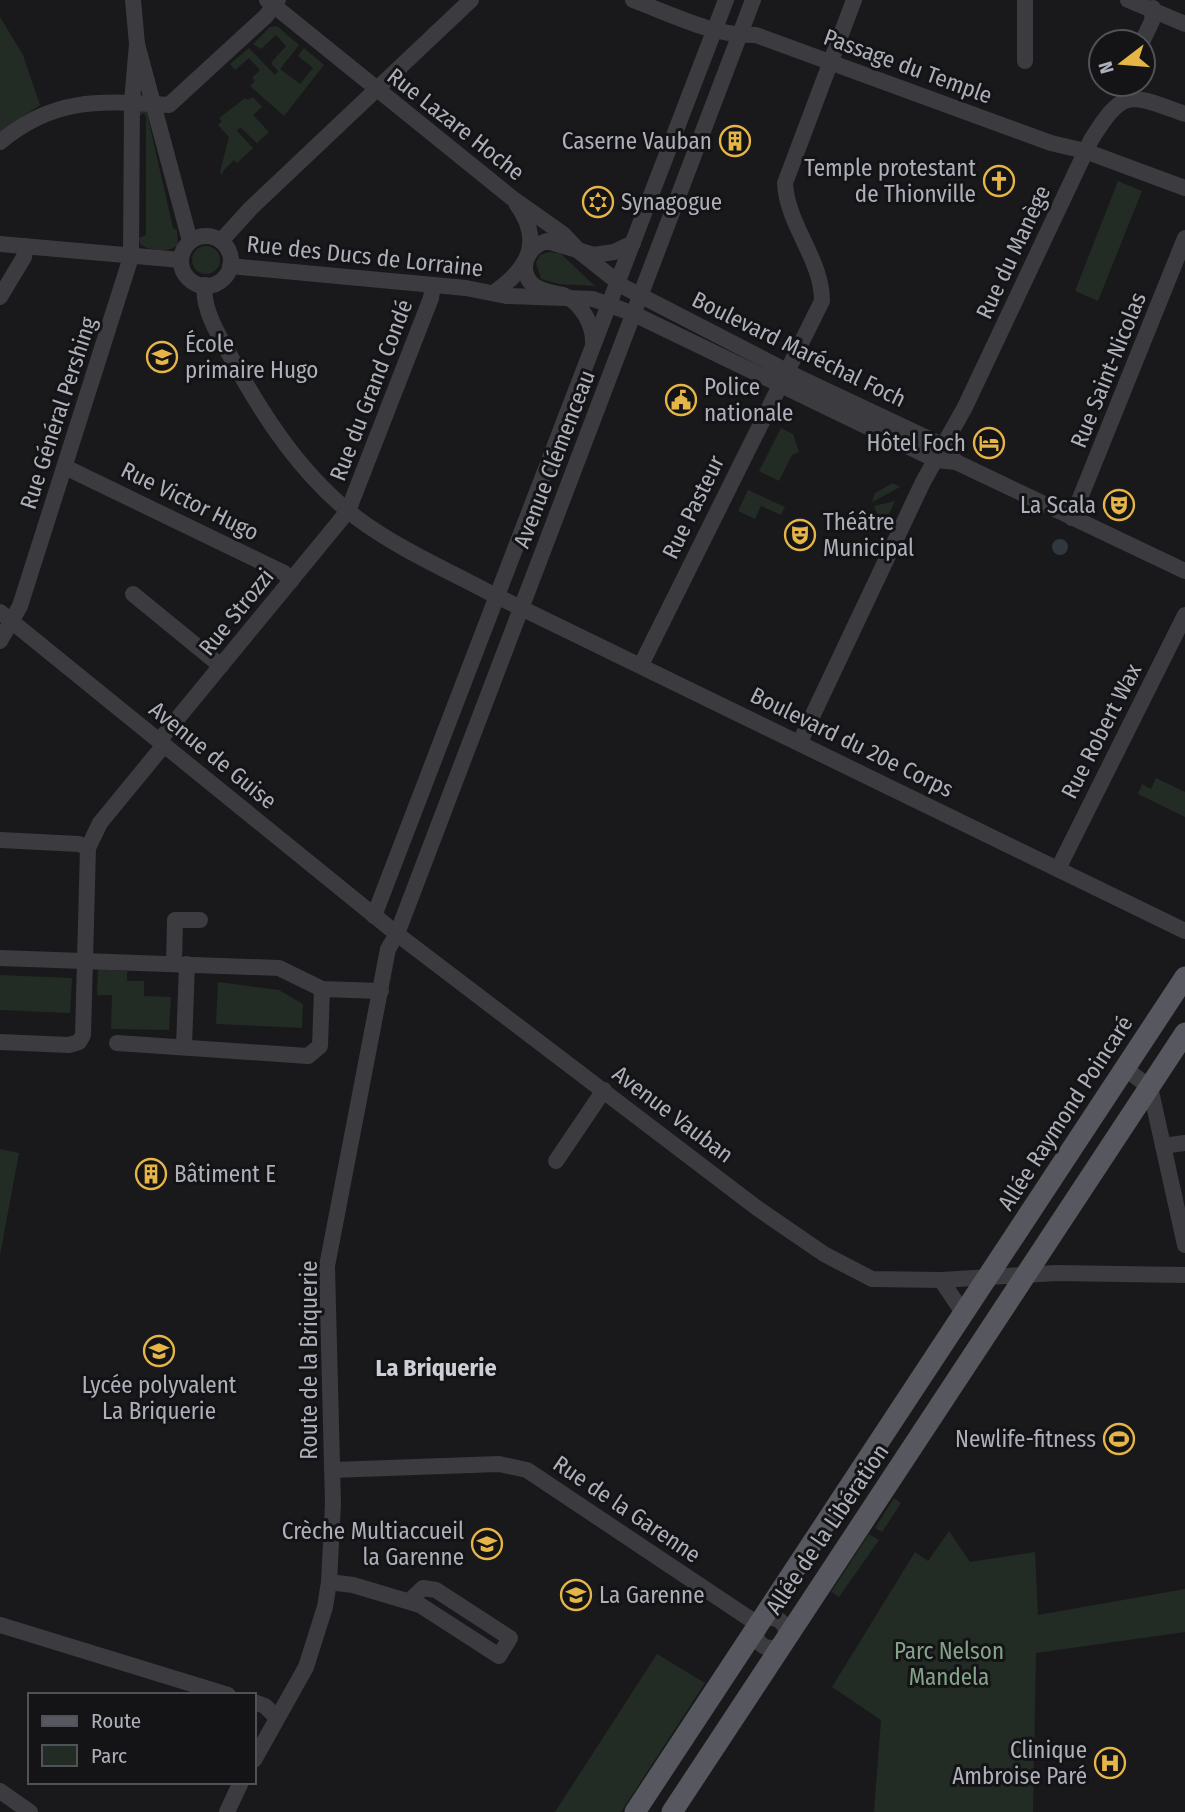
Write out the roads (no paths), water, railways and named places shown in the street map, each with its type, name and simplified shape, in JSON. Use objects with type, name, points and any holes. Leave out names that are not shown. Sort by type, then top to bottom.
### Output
[{"type":"main road","name":"Allée Raymond Poincaré","points":[[988,1277],[1185,977]]},
{"type":"main road","points":[[1026,1275],[1185,1033]]},
{"type":"main road","name":"Allée de la Libération","points":[[672,1812],[1026,1275]]},
{"type":"main road","name":"Allée de la Libération","points":[[635,1812],[988,1277]]},
{"type":"street","points":[[132,0],[137,44],[190,242],[181,260],[188,278],[205,285],[221,280],[230,266],[230,257],[221,241],[205,236],[190,242]]},
{"type":"street","points":[[221,241],[225,233],[471,0]]},
{"type":"street","name":"Passage du Temple","points":[[633,0],[740,36],[756,35],[1051,143],[1084,151],[1185,188]]},
{"type":"street","name":"Avenue Clémenceau","points":[[374,916],[726,0]]},
{"type":"street","name":"Avenue Clémenceau","points":[[397,934],[753,0]]},
{"type":"street","name":"Rue Pasteur","points":[[641,665],[822,302],[822,281],[788,201],[785,183],[854,0]]},
{"type":"street","points":[[1025,0],[1025,61]]},
{"type":"street","points":[[1133,1],[1185,24]]},
{"type":"street","points":[[0,142],[14,130],[51,109],[87,101],[169,105],[273,2]]},
{"type":"street","name":"Rue Lazare Hoche","points":[[273,2],[376,90],[512,198],[555,227],[617,283]]},
{"type":"street","points":[[1149,28],[1153,8]]},
{"type":"street","name":"Rue Général Pershing","points":[[0,641],[6,617],[20,606],[131,257],[132,102],[137,44]]},
{"type":"street","name":"Rue du Manège","points":[[800,742],[976,384],[1084,151],[1120,98]]},
{"type":"street","points":[[1137,98],[1185,114]]},
{"type":"street","points":[[512,198],[530,224],[532,240],[526,259],[526,274],[531,283],[542,290],[565,296],[586,318],[594,332],[593,346]]},
{"type":"street","name":"Rue Saint-Nicolas","points":[[1072,518],[1185,238]]},
{"type":"street","name":"Rue des Ducs de Lorraine","points":[[496,291],[513,279],[533,248],[547,241],[557,242],[581,253]]},
{"type":"street","points":[[581,253],[606,254],[633,243]]},
{"type":"street","points":[[0,244],[181,260]]},
{"type":"street","points":[[0,298],[24,257],[26,246]]},
{"type":"street","name":"Rue des Ducs de Lorraine","points":[[230,266],[496,291],[506,296],[565,296],[609,304],[634,313]]},
{"type":"street","name":"Boulevard Maréchal Foch","points":[[617,283],[783,378]]},
{"type":"street","name":"Boulevard du 20e Corps","points":[[205,285],[203,296],[224,346],[265,420],[348,510],[393,542],[497,596],[1059,867],[1185,931]]},
{"type":"street","name":"Rue du Grand Condé","points":[[348,510],[431,298],[433,285]]},
{"type":"street","name":"Boulevard Maréchal Foch","points":[[634,313],[783,378],[1185,570]]},
{"type":"street","name":"Rue Victor Hugo","points":[[65,467],[284,573],[291,581]]},
{"type":"street","name":"Rue Strozzi","points":[[88,848],[100,822],[221,666],[348,510]]},
{"type":"street","points":[[133,594],[221,666]]},
{"type":"street","name":"Rue Robert Wax","points":[[1059,867],[1185,615]]},
{"type":"street","name":"Avenue de Guise","points":[[6,617],[397,934]]},
{"type":"street","points":[[0,840],[79,844],[88,848],[83,961],[86,977],[85,1028],[79,1042],[69,1045],[0,1042]]},
{"type":"street","points":[[374,916],[388,949]]},
{"type":"street","points":[[184,1046],[175,920],[200,920]]},
{"type":"street","name":"Route de la Briquerie","points":[[256,1756],[306,1667],[325,1607],[329,1582],[332,1469],[327,1266],[388,949],[397,934]]},
{"type":"street","name":"Avenue Vauban","points":[[397,934],[824,1254],[872,1279],[1185,1275]]},
{"type":"street","points":[[0,958],[279,968],[322,989],[381,991]]},
{"type":"street","points":[[117,1043],[308,1056],[320,1046],[322,989]]},
{"type":"street","points":[[1125,1069],[1150,1087],[1185,1245]]},
{"type":"street","points":[[556,1161],[604,1090]]},
{"type":"street","points":[[1163,1146],[1185,1143]]},
{"type":"street","points":[[941,1280],[964,1314]]},
{"type":"street","name":"Rue de la Garenne","points":[[332,1469],[499,1464],[527,1470],[759,1625],[765,1620],[778,1620],[785,1627],[783,1642]]},
{"type":"street","points":[[329,1582],[353,1585],[420,1605],[499,1656],[510,1638],[436,1590],[423,1588],[409,1601]]},
{"type":"street","points":[[0,1625],[221,1693]]},
{"type":"street","points":[[256,1703],[265,1706],[277,1718]]},
{"type":"street","points":[[227,1812],[241,1784]]},
{"type":"street","points":[[0,1791],[30,1812]]},
{"type":"place","name":"Caserne Vauban","points":[[735,141]]},
{"type":"place","name":"Temple protestant de Thionville","points":[[999,181]]},
{"type":"place","name":"Synagogue","points":[[598,202]]},
{"type":"place","name":"École primaire Hugo","points":[[162,357]]},
{"type":"place","name":"Police nationale","points":[[681,400]]},
{"type":"place","name":"Hôtel Foch","points":[[989,443]]},
{"type":"place","name":"La Scala","points":[[1119,505]]},
{"type":"place","name":"Théâtre Municipal","points":[[800,535]]},
{"type":"place","name":"Bâtiment E","points":[[151,1174]]},
{"type":"place","name":"Lycée polyvalent La Briquerie","points":[[159,1351]]},
{"type":"place","name":"Newlife-fitness","points":[[1119,1439]]},
{"type":"place","name":"Crèche Multiaccueil la Garenne","points":[[487,1544]]},
{"type":"place","name":"La Garenne","points":[[576,1595]]},
{"type":"place","name":"Clinique Ambroise Paré","points":[[1110,1763]]},
{"type":"district","name":"La Briquerie","points":[[436,1368]]},
{"type":"park label","name":"Parc Nelson Mandela","points":[[949,1664]]}]
